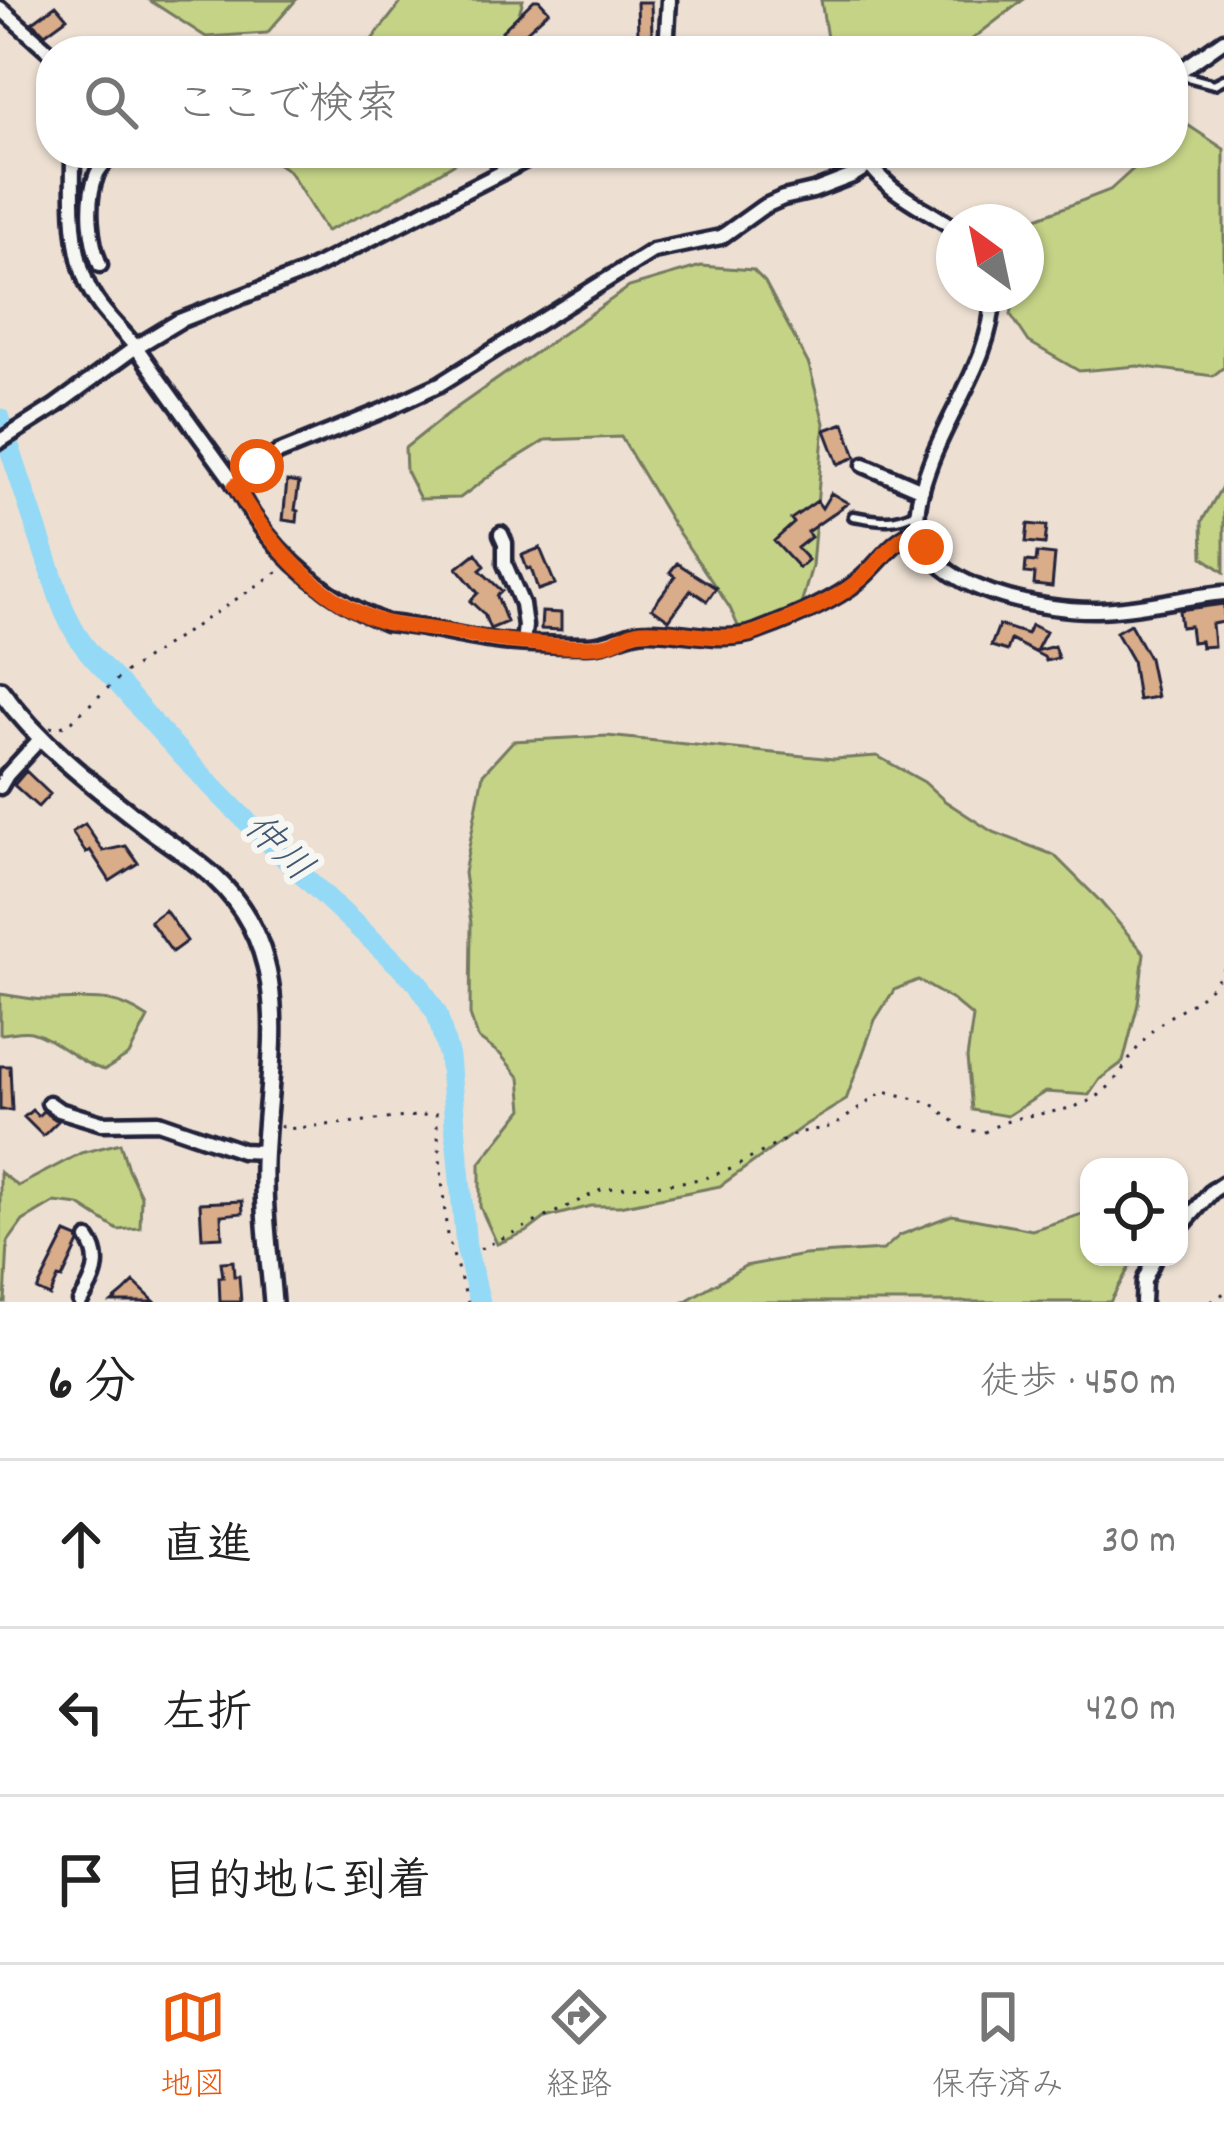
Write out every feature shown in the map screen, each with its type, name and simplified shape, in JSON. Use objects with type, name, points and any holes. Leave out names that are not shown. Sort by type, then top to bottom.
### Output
[{"type":"street","points":[[667,36],[669,0]]},
{"type":"street","points":[[0,8],[36,40]]},
{"type":"street","points":[[1188,66],[1224,40]]},
{"type":"street","points":[[74,168],[76,241],[85,280],[98,304],[136,347],[252,515],[291,559],[341,602],[386,623],[523,643],[607,644],[643,631],[697,637],[752,634],[853,586],[892,544],[919,530]]},
{"type":"street","points":[[100,168],[91,212],[100,265]]},
{"type":"street","points":[[0,441],[136,347],[195,313],[266,289],[352,250],[510,168]]},
{"type":"street","points":[[235,486],[278,453],[440,384],[652,251],[721,237],[763,207],[852,176],[859,168]]},
{"type":"street","points":[[874,168],[898,193],[936,217]]},
{"type":"street","points":[[991,312],[956,412],[930,462],[922,490],[919,530],[930,554],[945,570],[982,588],[1060,608],[1098,610],[1224,592]]},
{"type":"street","points":[[864,465],[922,490]]},
{"type":"street","points":[[501,534],[505,564],[522,604],[523,643]]},
{"type":"street","points":[[0,690],[32,730],[80,775],[203,867],[240,907],[263,953],[273,999],[265,1152],[273,1302]]},
{"type":"street","points":[[0,787],[44,741]]},
{"type":"street","points":[[49,1103],[102,1123],[158,1122],[242,1151],[265,1152]]},
{"type":"street","points":[[1188,1219],[1224,1183]]},
{"type":"street","points":[[80,1302],[98,1262],[88,1239]]},
{"type":"street","points":[[1143,1302],[1150,1266]]},
{"type":"lane","points":[[1188,78],[1214,84],[1224,79]]},
{"type":"lane","points":[[854,516],[889,521],[918,512]]},
{"type":"path","points":[[44,741],[48,738],[44,728],[58,729],[72,722],[123,674],[291,559]]},
{"type":"path","points":[[480,1249],[603,1190],[676,1183],[731,1168],[797,1133],[834,1126],[884,1091],[931,1103],[962,1127],[982,1133],[1003,1120],[1086,1102],[1108,1090],[1155,1028],[1212,990],[1224,969]]},
{"type":"path","points":[[267,1122],[286,1129],[436,1114],[447,1236],[467,1302]]},
{"type":"path","points":[[1211,1302],[1224,1293]]},
{"type":"green space","points":[[149,0],[296,0],[267,33],[204,36]]},
{"type":"green space","points":[[400,0],[523,0],[515,27],[521,36],[375,36]]},
{"type":"green space","points":[[821,0],[1023,0],[976,36],[827,36]]},
{"type":"green space","points":[[1188,125],[1224,149],[1224,367],[1213,376],[1138,366],[1079,371],[1029,342],[1011,315],[1044,312],[1044,215],[1110,190],[1134,168],[1188,168]]},
{"type":"green space","points":[[284,168],[447,168],[383,206],[326,231]]},
{"type":"green space","points":[[701,266],[753,270],[765,282],[809,365],[824,423],[812,566],[799,612],[761,628],[738,626],[621,437],[546,440],[460,498],[420,499],[406,471],[405,448],[629,287]]},
{"type":"green space","points":[[1224,483],[1224,572],[1203,557],[1202,521]]},
{"type":"green space","points":[[607,736],[834,759],[877,756],[924,782],[991,831],[1054,855],[1144,953],[1138,1004],[1123,1062],[1100,1079],[1089,1095],[1045,1092],[1007,1116],[972,1110],[967,1058],[973,1017],[918,980],[894,990],[875,1020],[846,1100],[720,1186],[619,1206],[591,1206],[545,1218],[497,1244],[480,1207],[480,1163],[523,1109],[520,1078],[478,1038],[470,1015],[471,923],[464,873],[483,774],[513,741]]},
{"type":"green space","points":[[0,994],[111,1001],[148,1018],[129,1055],[105,1070],[31,1032],[0,1034]]},
{"type":"green space","points":[[120,1143],[141,1196],[140,1228],[118,1230],[79,1205],[55,1202],[23,1221],[8,1242],[5,1302],[0,1302],[0,1172],[18,1186],[81,1153]]},
{"type":"green space","points":[[952,1215],[1032,1230],[1080,1215],[1080,1266],[1130,1266],[1110,1302],[684,1302],[745,1266],[804,1255],[883,1250],[900,1235]]},
{"type":"building","points":[[534,0],[549,11],[527,31],[528,36],[507,36],[502,31]]},
{"type":"building","points":[[637,2],[651,2],[652,36],[638,35]]},
{"type":"building","points":[[56,5],[67,18],[45,34],[33,22]]},
{"type":"building","points":[[844,423],[856,457],[838,464],[825,430]]},
{"type":"building","points":[[287,481],[299,483],[297,522],[283,520]]},
{"type":"building","points":[[831,493],[848,503],[807,532],[811,537],[797,548],[808,560],[799,568],[774,541],[794,523],[791,519],[817,501],[822,508]]},
{"type":"building","points":[[1028,524],[1047,526],[1045,544],[1026,542]]},
{"type":"building","points":[[540,548],[555,584],[538,590],[522,555]]},
{"type":"building","points":[[476,553],[485,566],[480,570],[502,591],[497,596],[507,622],[490,629],[484,614],[470,601],[478,593],[457,568]]},
{"type":"building","points":[[1037,553],[1055,555],[1052,587],[1034,585],[1035,574],[1025,573],[1026,561],[1036,562]]},
{"type":"building","points":[[677,563],[716,588],[707,601],[691,590],[669,620],[652,608],[675,577],[670,572]]},
{"type":"building","points":[[1224,604],[1224,622],[1212,624],[1214,646],[1192,642],[1190,626],[1181,627],[1179,610]]},
{"type":"building","points":[[542,612],[561,613],[561,630],[541,629]]},
{"type":"building","points":[[1130,624],[1149,658],[1157,697],[1138,700],[1132,660],[1116,632]]},
{"type":"building","points":[[999,625],[1027,634],[1031,625],[1046,632],[1036,651],[1054,646],[1058,658],[1046,661],[1011,640],[1007,651],[991,646]]},
{"type":"building","points":[[26,771],[50,794],[38,807],[14,785]]},
{"type":"building","points":[[85,824],[103,851],[126,846],[138,863],[110,881],[72,832]]},
{"type":"building","points":[[165,910],[187,941],[172,952],[150,921]]},
{"type":"building","points":[[0,1066],[10,1066],[12,1110],[0,1110]]},
{"type":"building","points":[[32,1110],[58,1121],[43,1136],[24,1117]]},
{"type":"building","points":[[242,1201],[243,1213],[221,1215],[222,1237],[202,1238],[200,1203]]},
{"type":"building","points":[[66,1233],[79,1243],[50,1296],[37,1290]]},
{"type":"building","points":[[233,1261],[241,1302],[220,1302],[221,1262]]},
{"type":"building","points":[[134,1282],[155,1302],[112,1302],[124,1292]]},
{"type":"waterway","name":"仲川","points":[[0,419],[62,605],[84,646],[235,810],[418,983],[437,1014],[449,1057],[466,1247],[480,1302]]},
{"type":"route","points":[[257,466],[235,486],[252,515],[303,571],[341,602],[386,623],[495,641],[607,644],[630,632],[655,630],[697,637],[752,634],[853,586],[905,535],[919,530],[926,547]]}]
